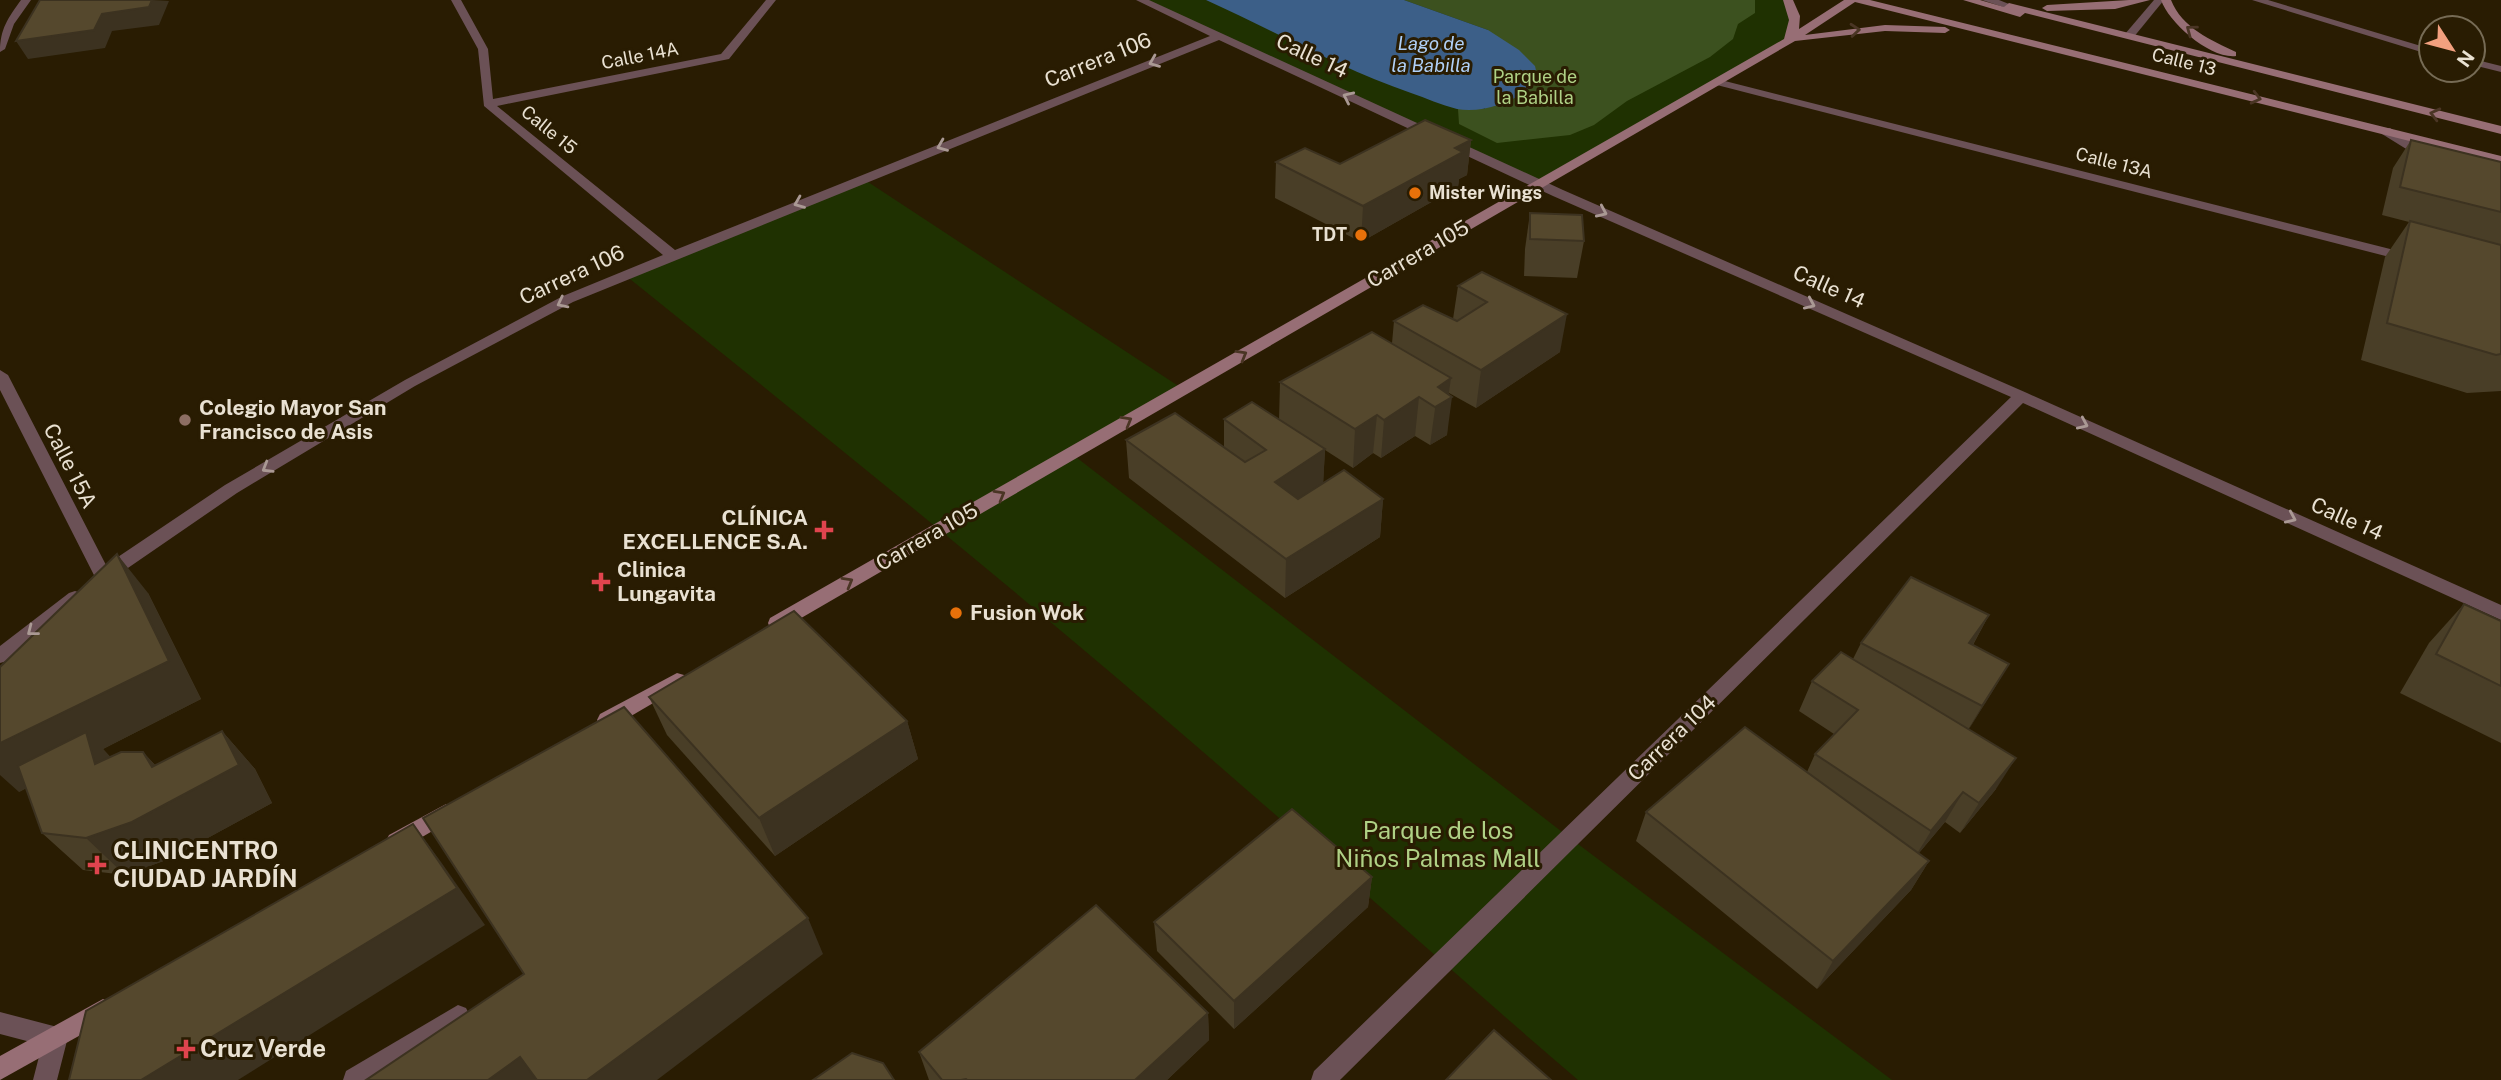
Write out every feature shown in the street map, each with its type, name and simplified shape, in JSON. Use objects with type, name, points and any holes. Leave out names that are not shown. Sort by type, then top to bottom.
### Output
[{"type":"main road","points":[[1788,0],[1795,14],[1796,28],[1788,41]]},
{"type":"main road","name":"Carrera 105","points":[[763,631],[1788,41],[1852,0]]},
{"type":"main road","name":"Calle 13","points":[[1858,0],[2501,160]]},
{"type":"main road","points":[[1968,0],[2021,15],[2055,17]]},
{"type":"main road","points":[[2009,6],[2081,9],[2145,0]]},
{"type":"main road","points":[[2166,0],[2176,18],[2214,46],[2297,79]]},
{"type":"main road","name":"Calle 13","points":[[2009,6],[2055,17],[2121,43],[2297,79],[2501,130]]},
{"type":"main road","points":[[1788,41],[1850,30],[1885,28],[1999,36]]},
{"type":"main road","points":[[2083,55],[2121,43]]},
{"type":"main road","points":[[587,732],[690,673]]},
{"type":"main road","points":[[382,849],[467,801]]},
{"type":"main road","points":[[0,1069],[117,1002]]},
{"type":"street","points":[[0,49],[9,24],[26,0]]},
{"type":"street","points":[[456,0],[459,11],[483,49],[488,103]]},
{"type":"street","name":"Calle 14A","points":[[488,103],[726,58],[771,0]]},
{"type":"street","name":"Calle 14","points":[[1141,0],[1539,184],[2021,396],[2501,613]]},
{"type":"street","name":"Calle 13","points":[[1987,0],[2009,6]]},
{"type":"street","points":[[2121,43],[2159,0]]},
{"type":"street","points":[[2258,0],[2417,48]]},
{"type":"street","name":"Carrera 106","points":[[0,656],[103,576],[231,489],[410,383],[568,299],[1217,37]]},
{"type":"street","name":"Calle 13A","points":[[1717,82],[2421,261]]},
{"type":"street","name":"Calle 15","points":[[488,103],[672,255]]},
{"type":"street","points":[[2386,131],[2439,164]]},
{"type":"street","name":"Calle 15A","points":[[0,375],[103,576]]},
{"type":"street","name":"Carrera 104","points":[[1323,1080],[2021,396]]},
{"type":"street","points":[[355,1080],[458,1016]]},
{"type":"street","points":[[0,1023],[56,1037],[45,1080]]},
{"type":"green space","name":"Parque de la Babilla","points":[[1141,0],[1788,0],[1795,14],[1788,41],[1539,185]]},
{"type":"green space","points":[[1404,0],[1755,0],[1755,13],[1738,24],[1733,39],[1710,57],[1627,101],[1594,125],[1570,135],[1497,143],[1459,124],[1458,109],[1485,109],[1488,30]]},
{"type":"green space","name":"Parque de los Niños Palmas Mall","points":[[862,178],[1183,389],[1072,454],[1570,838],[1892,1080],[1578,1080],[1095,659],[625,275]]},
{"type":"water","name":"Lago de la Babilla","points":[[1206,0],[1404,0],[1488,30],[1519,50],[1535,66],[1538,79],[1531,87],[1502,104],[1479,109],[1457,109],[1358,72]]},
{"type":"building","points":[[40,0],[152,0],[149,7],[102,14],[94,30],[16,41]]},
{"type":"building","points":[[1425,120],[1471,140],[1455,148],[1463,152],[1363,206],[1276,162],[1305,148],[1340,164]]},
{"type":"building","points":[[2411,140],[2501,162],[2501,212],[2400,187]]},
{"type":"building","points":[[1530,213],[1582,215],[1584,241],[1530,239]]},
{"type":"building","points":[[2410,221],[2501,245],[2501,354],[2496,355],[2387,323]]},
{"type":"building","points":[[1482,272],[1567,314],[1481,370],[1394,321],[1423,305],[1457,321],[1487,302],[1458,286]]},
{"type":"building","points":[[1372,332],[1451,378],[1438,387],[1452,397],[1435,407],[1419,397],[1384,420],[1377,415],[1355,429],[1280,382]]},
{"type":"building","points":[[1252,402],[1325,449],[1275,482],[1298,499],[1344,470],[1383,499],[1286,559],[1126,440],[1175,413],[1245,462],[1266,450],[1224,419]]},
{"type":"building","points":[[117,554],[169,661],[0,743],[0,667]]},
{"type":"building","points":[[1911,577],[1989,615],[1969,643],[2009,664],[1982,706],[1861,643]]},
{"type":"building","points":[[2464,604],[2501,621],[2501,686],[2436,654]]},
{"type":"building","points":[[794,611],[907,721],[759,818],[649,697]]},
{"type":"building","points":[[1841,652],[2016,758],[1979,803],[1963,792],[1931,831],[1815,754],[1858,710],[1812,681]]},
{"type":"building","points":[[624,707],[808,918],[587,1080],[537,1080],[520,1057],[488,1080],[366,1080],[524,974],[423,818]]},
{"type":"building","points":[[1745,727],[1929,861],[1833,961],[1646,812]]},
{"type":"building","points":[[222,731],[239,765],[132,822],[86,838],[42,833],[18,766],[86,732],[95,764],[121,752],[143,752],[152,767]]},
{"type":"building","points":[[1292,809],[1372,877],[1234,1001],[1154,922]]},
{"type":"building","points":[[413,824],[457,888],[141,1080],[69,1080],[86,1011]]},
{"type":"building","points":[[1096,905],[1208,1013],[1135,1080],[942,1080],[919,1052]]},
{"type":"building","points":[[1494,1030],[1551,1080],[1446,1080]]},
{"type":"building","points":[[852,1053],[883,1063],[894,1080],[813,1080]]},
{"type":"place","name":"Mister Wings","points":[[1415,193]]},
{"type":"place","name":"TDT","points":[[1361,235]]},
{"type":"place","name":"Colegio Mayor San Francisco de Asis","points":[[185,420]]},
{"type":"place","name":"CLÍNICA EXCELLENCE S.A.","points":[[824,530]]},
{"type":"place","name":"Clinica Lungavita","points":[[601,582]]},
{"type":"place","name":"Fusion Wok","points":[[956,613]]},
{"type":"place","name":"CLINICENTRO CIUDAD JARDÍN","points":[[97,865]]},
{"type":"place","name":"Cruz Verde","points":[[186,1049]]}]
